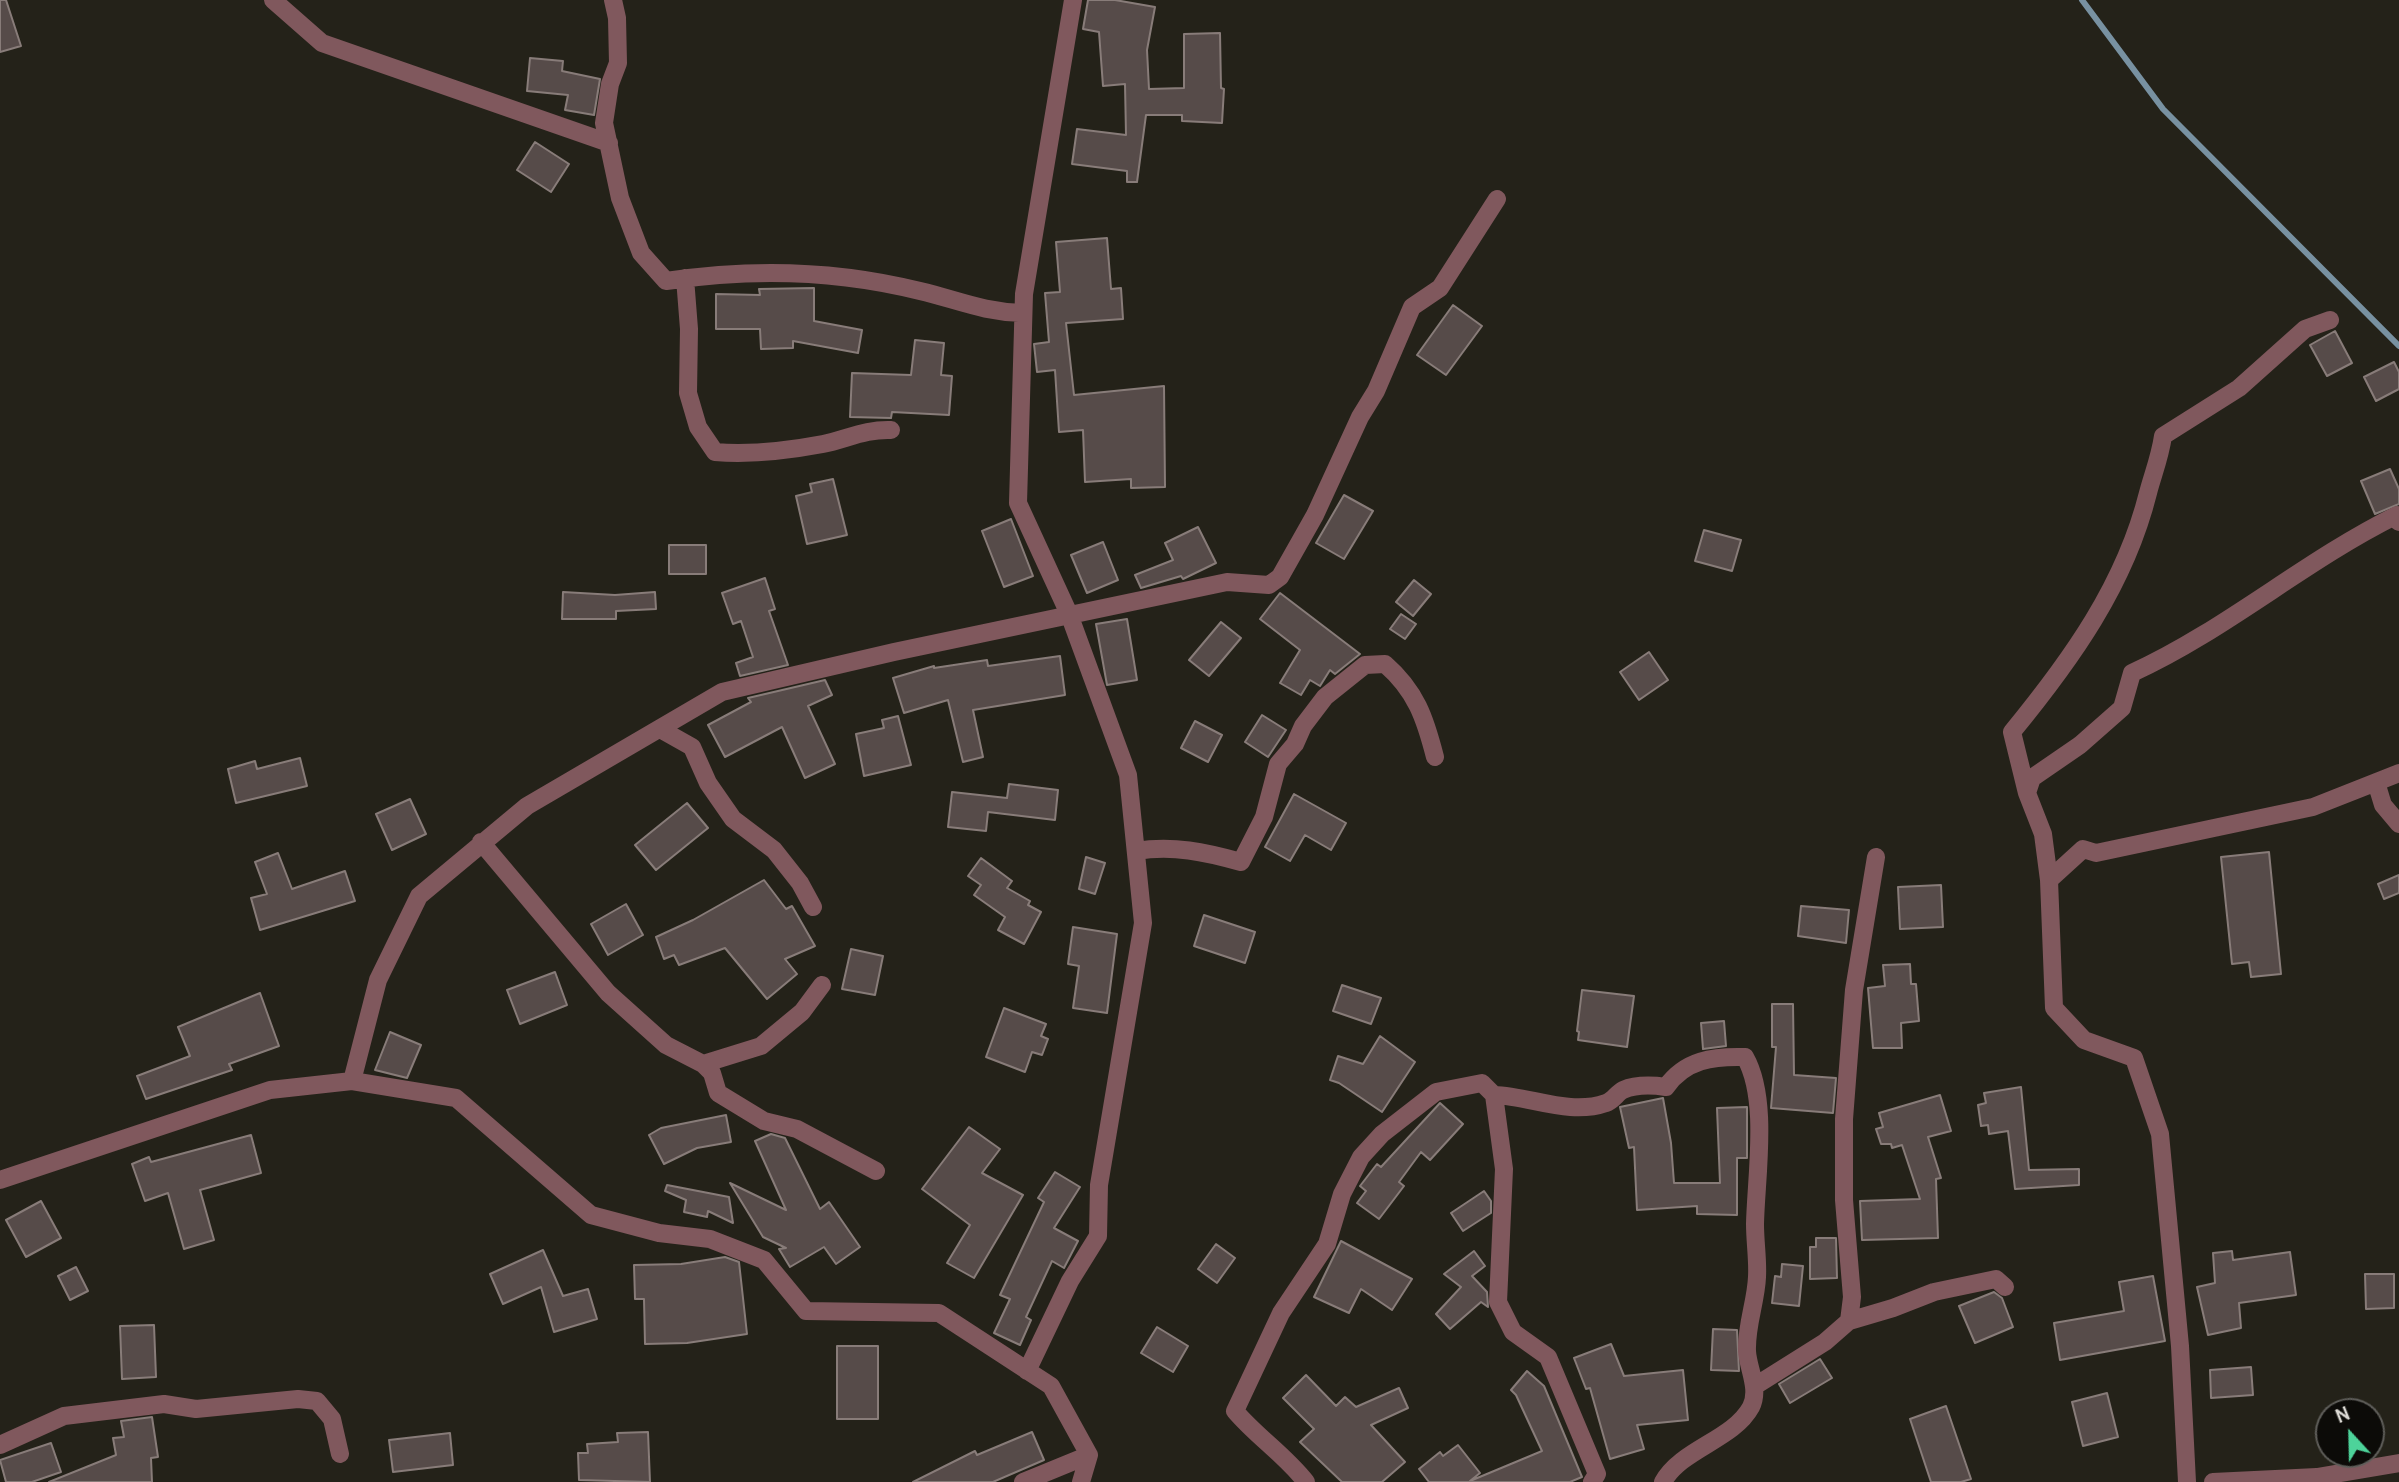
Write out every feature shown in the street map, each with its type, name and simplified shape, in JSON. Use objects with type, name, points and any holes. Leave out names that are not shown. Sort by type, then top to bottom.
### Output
[{"type":"street","points":[[273,0],[322,43],[609,143]]},
{"type":"street","points":[[613,0],[617,18],[618,63],[610,84],[604,123],[620,198],[641,253],[666,281],[811,272],[921,291],[993,312],[1023,313]]},
{"type":"street","points":[[1027,1371],[1070,1281],[1098,1236],[1099,1185],[1143,922],[1128,775],[1069,614],[1018,503],[1024,293],[1073,0]]},
{"type":"street","points":[[352,1082],[378,980],[419,896],[527,806],[722,692],[1069,614],[1227,582],[1269,585],[1280,577],[1315,514],[1360,417],[1376,391],[1412,307],[1440,288],[1497,199]]},
{"type":"street","points":[[685,278],[690,329],[688,393],[698,427],[715,452],[755,455],[826,443],[872,429],[891,430]]},
{"type":"street","points":[[2187,1482],[2182,1371],[2160,1134],[2134,1058],[2084,1040],[2054,1008],[2049,880],[2043,835],[2028,793],[2012,732],[2057,677],[2128,559],[2143,520],[2163,436],[2239,388],[2305,329],[2330,320]]},
{"type":"street","points":[[2028,793],[2032,778],[2080,745],[2122,708],[2132,673],[2181,651],[2361,533],[2397,515],[2399,522]]},
{"type":"street","points":[[1136,851],[1160,847],[1198,850],[1241,862],[1264,817],[1278,764],[1325,697],[1364,665],[1385,664],[1406,682],[1424,716],[1435,757]]},
{"type":"street","points":[[660,729],[692,747],[708,783],[733,819],[774,850],[800,883],[813,907]]},
{"type":"street","points":[[2049,880],[2083,849],[2096,853],[2314,807],[2399,773]]},
{"type":"street","points":[[2376,782],[2383,805],[2399,824]]},
{"type":"street","points":[[481,842],[608,993],[666,1045],[704,1063],[712,1073],[718,1093],[764,1121],[797,1129],[876,1171]]},
{"type":"street","points":[[1849,1321],[1852,1297],[1844,1200],[1844,1119],[1854,990],[1876,857]]},
{"type":"street","points":[[704,1063],[761,1046],[802,1012],[822,985]]},
{"type":"street","points":[[1494,1094],[1519,1095],[1559,1107],[1607,1103],[1623,1090],[1644,1085],[1666,1087],[1677,1072],[1699,1061],[1724,1056],[1745,1057],[1754,1073],[1757,1104],[1757,1278],[1750,1309],[1747,1350],[1755,1386],[1751,1407],[1729,1429],[1671,1467],[1663,1482]]},
{"type":"street","points":[[0,1180],[270,1090],[352,1082],[456,1098],[591,1215],[659,1233],[710,1239],[764,1260],[806,1311],[939,1313],[1051,1386],[1089,1455],[1081,1482]]},
{"type":"street","points":[[1307,1482],[1289,1460],[1257,1436],[1235,1411],[1281,1313],[1327,1244],[1342,1194],[1362,1157],[1382,1135],[1436,1092],[1482,1083],[1494,1094],[1504,1170],[1498,1302],[1513,1332],[1548,1357],[1597,1474],[1592,1482]]},
{"type":"street","points":[[1755,1386],[1825,1342],[1849,1321],[1934,1292],[1996,1279],[2005,1287]]},
{"type":"street","points":[[0,1445],[64,1416],[164,1404],[196,1409],[299,1399],[317,1401],[332,1419],[340,1454]]},
{"type":"street","points":[[1023,1482],[1089,1455]]},
{"type":"street","points":[[2213,1482],[2318,1477],[2399,1463]]},
{"type":"building","points":[[0,0],[6,0],[21,46],[0,52]]},
{"type":"building","points":[[1088,0],[1115,0],[1155,7],[1147,50],[1149,89],[1184,88],[1184,34],[1220,33],[1221,88],[1224,89],[1222,123],[1182,121],[1182,115],[1146,115],[1137,182],[1127,182],[1127,171],[1072,164],[1077,129],[1126,135],[1125,84],[1103,86],[1099,32],[1083,29]]},
{"type":"building","points":[[530,58],[563,61],[562,71],[600,79],[594,115],[565,110],[568,95],[527,91]]},
{"type":"building","points":[[535,142],[569,164],[551,192],[517,170]]},
{"type":"building","points":[[1107,238],[1111,289],[1121,288],[1123,319],[1066,323],[1074,395],[1164,386],[1165,487],[1131,488],[1131,479],[1085,482],[1083,430],[1059,432],[1055,370],[1037,372],[1034,344],[1049,342],[1045,293],[1060,292],[1056,242]]},
{"type":"building","points":[[814,288],[814,321],[862,330],[858,353],[793,341],[793,348],[761,349],[760,329],[716,329],[716,294],[760,295],[759,289]]},
{"type":"building","points":[[1453,305],[1482,326],[1446,375],[1417,355]]},
{"type":"building","points":[[2335,331],[2352,363],[2327,376],[2310,345]]},
{"type":"building","points":[[915,340],[944,343],[941,375],[952,376],[949,415],[892,412],[891,418],[850,417],[852,373],[911,375]]},
{"type":"building","points":[[2394,362],[2399,372],[2399,389],[2376,401],[2364,377]]},
{"type":"building","points":[[2390,469],[2399,489],[2399,504],[2375,514],[2361,481]]},
{"type":"building","points":[[833,479],[847,535],[807,544],[796,496],[812,492],[810,484]]},
{"type":"building","points":[[1344,495],[1373,511],[1344,559],[1316,543]]},
{"type":"building","points":[[1011,519],[1033,576],[1004,587],[982,531]]},
{"type":"building","points":[[1198,527],[1216,563],[1183,579],[1181,576],[1141,588],[1135,575],[1173,560],[1165,543]]},
{"type":"building","points":[[1704,530],[1741,540],[1732,571],[1695,561]]},
{"type":"building","points":[[1103,542],[1118,580],[1087,593],[1071,555]]},
{"type":"building","points":[[669,545],[706,545],[706,574],[669,574]]},
{"type":"building","points":[[765,578],[775,609],[769,611],[788,665],[740,676],[736,663],[753,657],[741,621],[733,624],[722,593]]},
{"type":"building","points":[[1414,580],[1431,594],[1413,616],[1396,602]]},
{"type":"building","points":[[563,592],[615,595],[655,592],[656,609],[616,611],[616,619],[562,619]]},
{"type":"building","points":[[1280,593],[1360,654],[1335,674],[1330,670],[1320,686],[1310,680],[1301,695],[1280,683],[1300,650],[1260,619]]},
{"type":"building","points":[[1401,614],[1416,624],[1405,639],[1390,629]]},
{"type":"building","points":[[1127,619],[1137,680],[1107,685],[1096,624]]},
{"type":"building","points":[[1221,622],[1241,638],[1209,676],[1189,660]]},
{"type":"building","points":[[1649,652],[1668,680],[1639,700],[1620,672]]},
{"type":"building","points":[[1060,656],[1065,695],[973,710],[983,757],[963,762],[948,700],[904,713],[893,678],[934,666],[987,660],[988,666]]},
{"type":"building","points":[[825,680],[832,695],[808,706],[835,764],[805,778],[782,727],[725,757],[708,725],[751,702],[748,698]]},
{"type":"building","points":[[1262,715],[1286,730],[1268,757],[1245,742]]},
{"type":"building","points":[[898,716],[911,765],[864,776],[856,734],[884,728],[882,720]]},
{"type":"building","points":[[1195,721],[1222,735],[1208,762],[1181,748]]},
{"type":"building","points":[[300,758],[307,786],[236,803],[228,769],[255,761],[257,769]]},
{"type":"building","points":[[1009,784],[1058,790],[1055,820],[988,812],[986,831],[948,827],[952,792],[1007,798]]},
{"type":"building","points":[[1294,794],[1346,823],[1331,850],[1305,835],[1290,861],[1265,847]]},
{"type":"building","points":[[410,799],[426,834],[392,850],[376,814]]},
{"type":"building","points":[[687,803],[708,828],[656,870],[635,845]]},
{"type":"building","points":[[2269,852],[2281,974],[2251,977],[2249,962],[2232,964],[2221,857]]},
{"type":"building","points":[[278,853],[292,889],[345,871],[355,901],[260,930],[251,898],[267,894],[255,862]]},
{"type":"building","points":[[1086,857],[1105,863],[1095,894],[1079,889]]},
{"type":"building","points":[[981,858],[1012,881],[1007,888],[1030,901],[1028,905],[1041,912],[1024,944],[998,930],[1005,917],[974,895],[981,885],[968,876]]},
{"type":"building","points":[[2399,875],[2399,893],[2384,899],[2378,884]]},
{"type":"building","points":[[764,880],[786,909],[792,906],[815,946],[785,959],[797,974],[767,999],[725,948],[679,965],[674,955],[664,959],[656,937],[693,920]]},
{"type":"building","points":[[1941,885],[1943,927],[1900,929],[1898,887]]},
{"type":"building","points":[[626,904],[643,935],[608,955],[591,924]]},
{"type":"building","points":[[1801,906],[1849,910],[1846,943],[1798,936]]},
{"type":"building","points":[[1204,915],[1255,932],[1245,963],[1194,946]]},
{"type":"building","points":[[1073,927],[1117,934],[1107,1013],[1073,1008],[1079,966],[1068,964]]},
{"type":"building","points":[[851,949],[883,956],[875,995],[842,989]]},
{"type":"building","points":[[1910,964],[1911,984],[1916,984],[1919,1021],[1901,1023],[1902,1048],[1873,1048],[1868,988],[1885,986],[1883,965]]},
{"type":"building","points":[[555,972],[567,1005],[520,1024],[507,990]]},
{"type":"building","points":[[1342,985],[1381,998],[1371,1024],[1333,1011]]},
{"type":"building","points":[[1582,990],[1634,996],[1627,1047],[1578,1040]]},
{"type":"building","points":[[260,993],[279,1046],[229,1064],[232,1070],[146,1099],[137,1076],[190,1056],[178,1027]]},
{"type":"building","points":[[1772,1004],[1793,1004],[1794,1075],[1836,1078],[1833,1113],[1771,1108],[1776,1047],[1772,1047]]},
{"type":"building","points":[[1004,1008],[1046,1024],[1041,1036],[1048,1039],[1042,1055],[1032,1052],[1025,1072],[986,1057]]},
{"type":"building","points":[[1724,1021],[1726,1046],[1703,1049],[1701,1023]]},
{"type":"building","points":[[390,1032],[421,1045],[407,1078],[375,1070]]},
{"type":"building","points":[[1380,1036],[1415,1062],[1382,1112],[1339,1083],[1330,1080],[1338,1056],[1363,1064]]},
{"type":"building","points":[[2021,1087],[2029,1170],[2079,1169],[2079,1185],[2015,1189],[2008,1131],[1989,1134],[1988,1125],[1981,1126],[1978,1105],[1986,1103],[1984,1093]]},
{"type":"building","points":[[1940,1095],[1951,1131],[1928,1137],[1941,1178],[1936,1179],[1938,1238],[1862,1240],[1860,1201],[1920,1199],[1902,1145],[1892,1148],[1891,1144],[1881,1144],[1876,1129],[1883,1127],[1879,1113]]},
{"type":"building","points":[[1663,1098],[1671,1143],[1674,1183],[1720,1183],[1717,1108],[1747,1107],[1747,1158],[1737,1158],[1737,1215],[1697,1214],[1697,1206],[1637,1210],[1634,1147],[1629,1148],[1620,1107]]},
{"type":"building","points":[[1440,1103],[1463,1124],[1430,1160],[1421,1152],[1399,1182],[1404,1186],[1379,1219],[1357,1203],[1366,1191],[1360,1186],[1377,1164],[1381,1167]]},
{"type":"building","points":[[726,1115],[731,1142],[697,1148],[664,1164],[649,1135],[661,1128]]},
{"type":"building","points":[[969,1127],[1000,1149],[982,1173],[1023,1195],[974,1278],[947,1263],[970,1225],[922,1189]]},
{"type":"building","points":[[771,1134],[785,1138],[820,1209],[829,1202],[860,1247],[836,1264],[824,1247],[790,1267],[779,1249],[786,1248],[763,1237],[730,1183],[786,1210],[755,1141]]},
{"type":"building","points":[[251,1135],[261,1173],[200,1190],[214,1240],[184,1249],[168,1193],[145,1201],[132,1164],[149,1157],[151,1162]]},
{"type":"building","points":[[1055,1172],[1080,1187],[1054,1228],[1078,1241],[1064,1268],[1052,1261],[1026,1317],[1031,1320],[1020,1345],[994,1333],[1010,1299],[1000,1295],[1044,1202],[1038,1198]]},
{"type":"building","points":[[667,1185],[729,1197],[733,1223],[708,1211],[707,1217],[684,1212],[686,1200],[665,1191]]},
{"type":"building","points":[[1484,1191],[1491,1201],[1491,1213],[1463,1231],[1451,1213]]},
{"type":"building","points":[[41,1201],[61,1238],[26,1257],[6,1220]]},
{"type":"building","points":[[1816,1238],[1836,1238],[1837,1278],[1810,1279],[1810,1247],[1816,1247]]},
{"type":"building","points":[[1341,1241],[1412,1279],[1392,1310],[1361,1289],[1349,1313],[1314,1297]]},
{"type":"building","points":[[1216,1244],[1235,1258],[1217,1283],[1198,1269]]},
{"type":"building","points":[[543,1250],[563,1296],[588,1289],[597,1319],[554,1332],[541,1287],[503,1304],[490,1274]]},
{"type":"building","points":[[1474,1251],[1485,1266],[1472,1276],[1487,1292],[1488,1307],[1481,1302],[1450,1329],[1436,1314],[1461,1287],[1444,1274]]},
{"type":"building","points":[[2232,1251],[2233,1260],[2290,1252],[2296,1295],[2239,1303],[2241,1328],[2208,1335],[2197,1287],[2215,1283],[2213,1253]]},
{"type":"building","points":[[725,1257],[739,1262],[747,1334],[687,1343],[645,1344],[644,1299],[635,1299],[634,1265],[681,1264]]},
{"type":"building","points":[[1782,1264],[1803,1266],[1799,1306],[1772,1303],[1775,1276],[1781,1277]]},
{"type":"building","points":[[76,1267],[88,1291],[70,1300],[58,1276]]},
{"type":"building","points":[[2365,1274],[2394,1274],[2394,1308],[2366,1309]]},
{"type":"building","points":[[2153,1276],[2165,1341],[2060,1360],[2054,1323],[2124,1311],[2119,1282]]},
{"type":"building","points":[[1994,1292],[2002,1298],[2013,1327],[1975,1343],[1959,1306]]},
{"type":"building","points":[[154,1325],[156,1377],[122,1379],[120,1326]]},
{"type":"building","points":[[1157,1327],[1188,1346],[1173,1372],[1141,1353]]},
{"type":"building","points":[[1713,1329],[1737,1330],[1739,1371],[1711,1370]]},
{"type":"building","points":[[1611,1344],[1624,1376],[1683,1370],[1688,1420],[1637,1425],[1644,1449],[1610,1459],[1590,1388],[1586,1389],[1574,1358]]},
{"type":"building","points":[[837,1346],[878,1346],[878,1419],[837,1419]]},
{"type":"building","points":[[1820,1359],[1832,1378],[1790,1403],[1779,1384]]},
{"type":"building","points":[[2251,1367],[2253,1395],[2211,1398],[2210,1370]]},
{"type":"building","points":[[1527,1371],[1544,1386],[1582,1477],[1570,1482],[1429,1482],[1419,1469],[1440,1452],[1443,1456],[1458,1445],[1480,1473],[1470,1481],[1542,1451],[1516,1395],[1511,1390]]},
{"type":"building","points":[[1306,1375],[1336,1406],[1345,1397],[1356,1407],[1399,1388],[1408,1408],[1371,1425],[1405,1462],[1382,1482],[1342,1482],[1300,1442],[1314,1429],[1283,1398]]},
{"type":"building","points":[[2107,1393],[2118,1437],[2083,1446],[2072,1402]]},
{"type":"building","points":[[1946,1406],[1971,1479],[1961,1482],[1931,1482],[1910,1419]]},
{"type":"building","points":[[152,1417],[158,1457],[151,1458],[152,1482],[49,1482],[116,1455],[113,1438],[124,1437],[121,1421]]},
{"type":"building","points":[[648,1432],[650,1482],[579,1480],[578,1453],[588,1453],[587,1444],[618,1442],[617,1433]]},
{"type":"building","points":[[1032,1432],[1044,1460],[993,1482],[913,1482],[975,1451],[977,1455]]},
{"type":"building","points":[[450,1433],[453,1465],[393,1472],[389,1440]]},
{"type":"building","points":[[51,1443],[61,1472],[32,1482],[6,1482],[0,1460]]},
{"type":"waterway","points":[[2082,0],[2163,109],[2399,346]]}]
